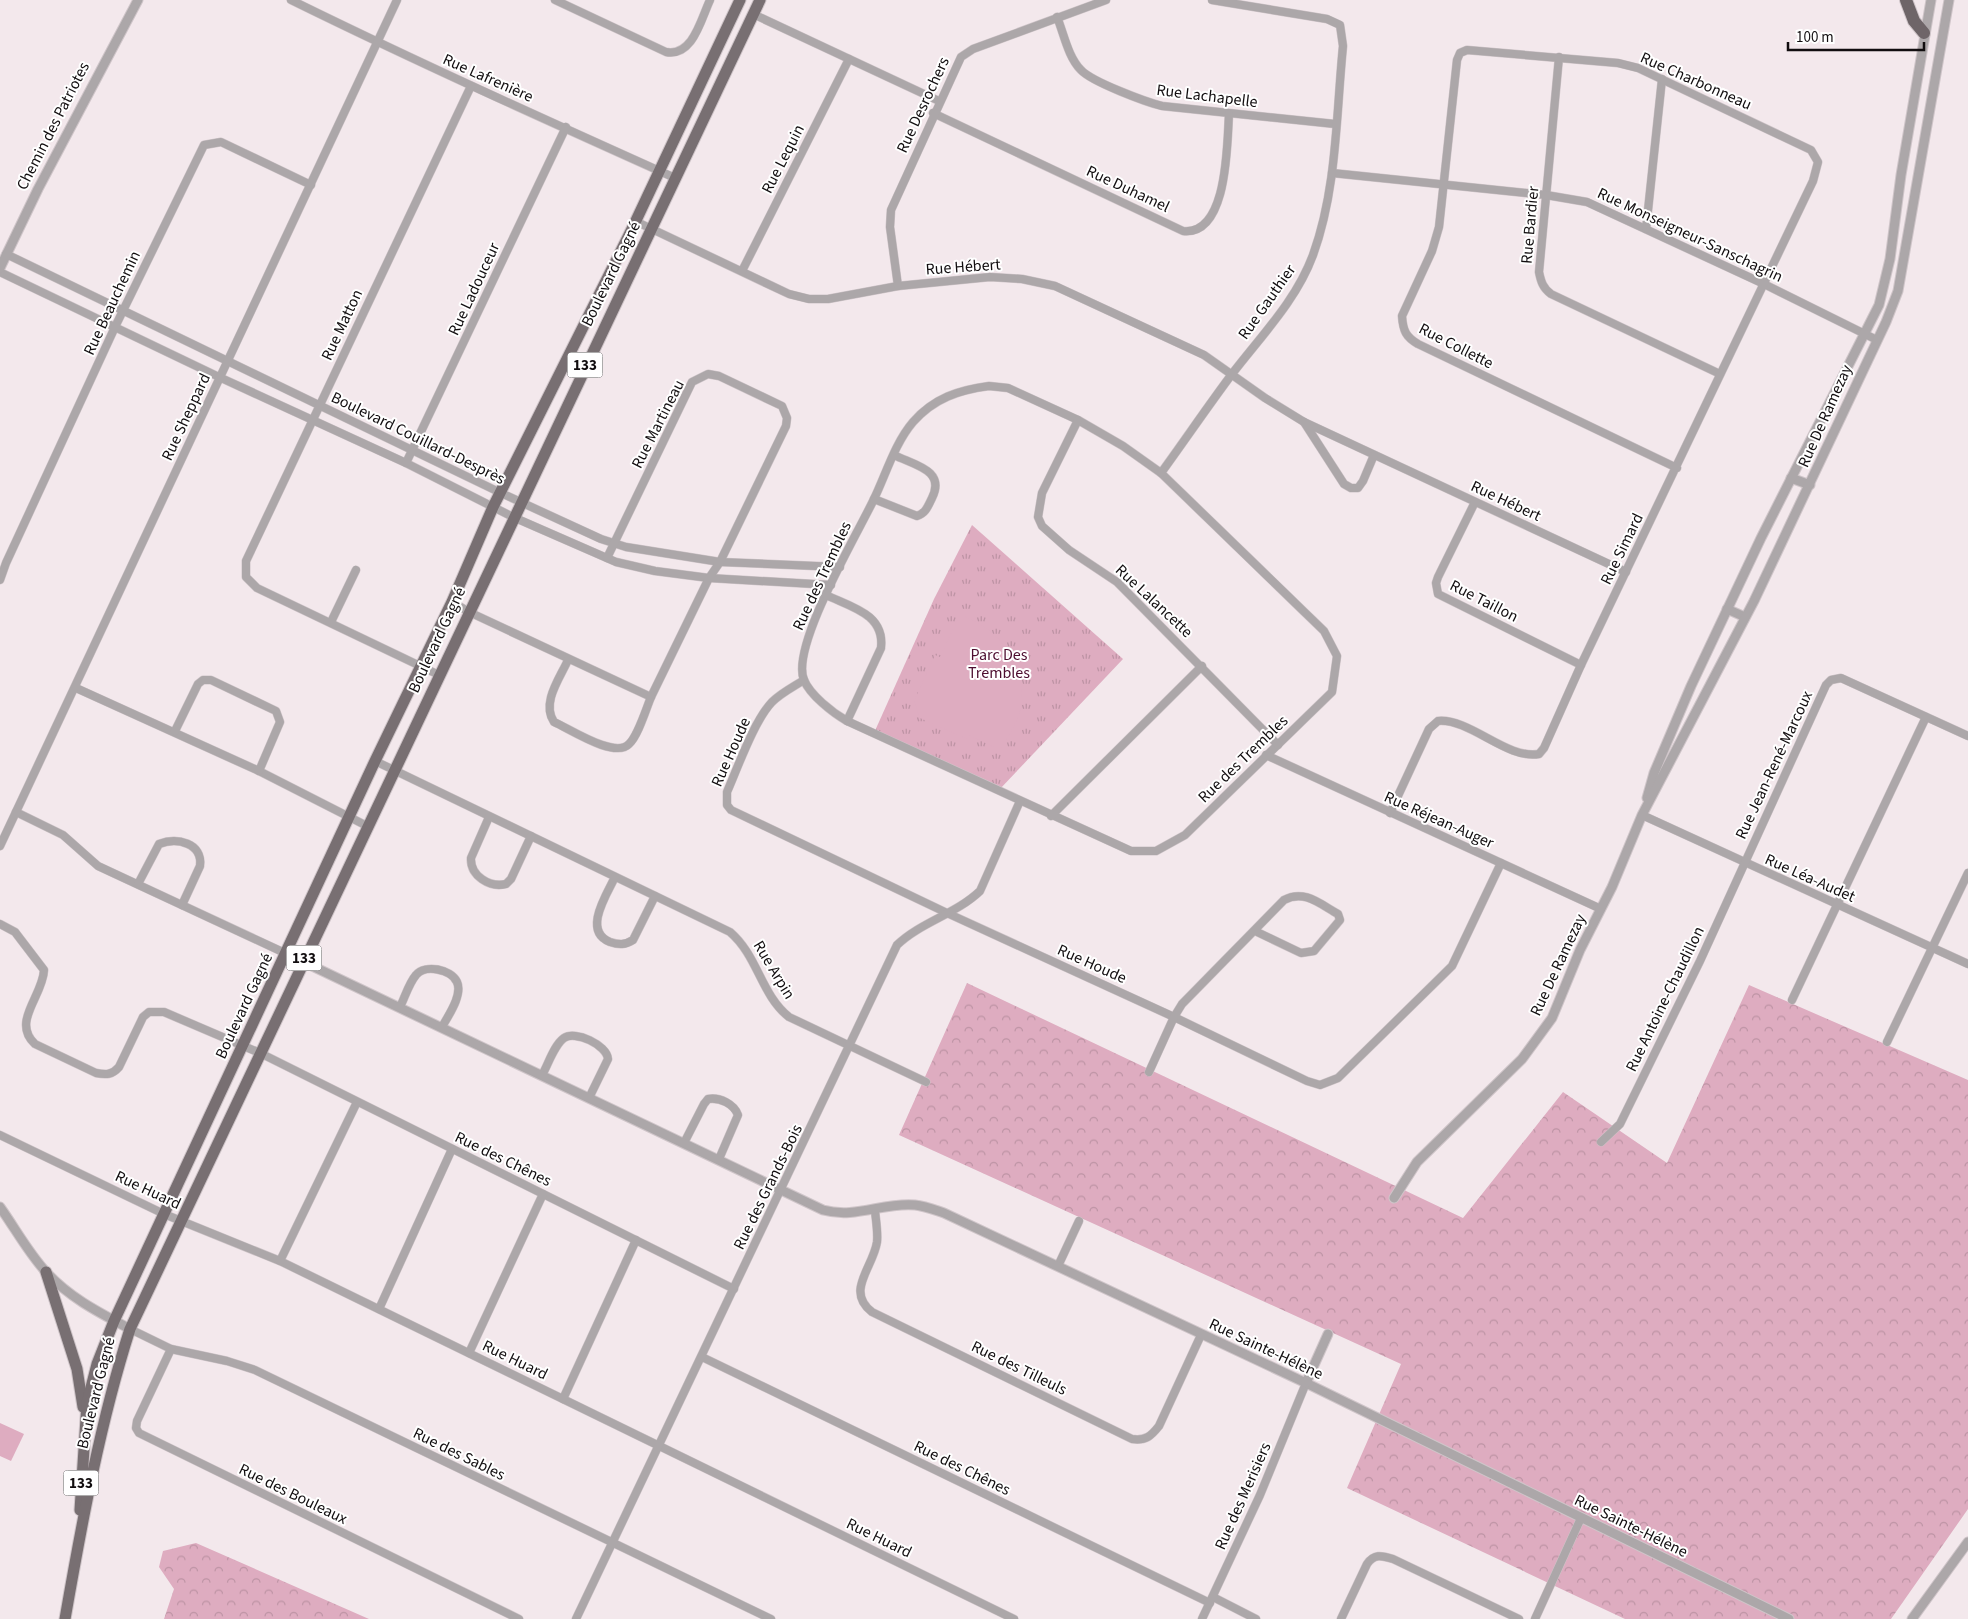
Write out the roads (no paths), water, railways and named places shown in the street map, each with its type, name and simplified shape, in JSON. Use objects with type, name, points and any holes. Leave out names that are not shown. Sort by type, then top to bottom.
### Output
[{"type":"highway","points":[[1906,0],[1914,21],[1924,33]]},
{"type":"main road","name":"Boulevard Gagné","points":[[78,1544],[84,1422],[97,1364],[114,1321],[375,761],[452,602],[493,507],[635,221],[740,0]]},
{"type":"main road","name":"Boulevard Gagné","points":[[78,1544],[116,1371],[130,1328],[366,826],[760,0]]},
{"type":"main road","points":[[46,1272],[77,1369],[84,1422]]},
{"type":"main road","name":"133","points":[[65,1619],[78,1544]]},
{"type":"street","name":"Chemin des Patriotes","points":[[0,268],[138,0]]},
{"type":"street","name":"Rue Lafrenière","points":[[290,0],[471,86],[566,127],[675,178]]},
{"type":"street","name":"Rue Sheppard","points":[[0,846],[76,688],[219,377],[397,0]]},
{"type":"street","points":[[555,0],[666,52],[675,53],[688,47],[710,0]]},
{"type":"street","name":"Rue Desrochers","points":[[898,286],[890,227],[891,210],[933,113],[961,57],[973,49],[1106,0]]},
{"type":"street","name":"Rue Gauthier","points":[[1162,473],[1232,375],[1278,317],[1303,278],[1312,257],[1328,207],[1332,173],[1343,33],[1340,25],[1327,19],[1212,0]]},
{"type":"street","name":"Rue De Ramezay","points":[[1642,815],[1654,773],[1691,686],[1727,609],[1879,305],[1888,272],[1930,0]]},
{"type":"street","name":"Rue De Ramezay","points":[[1394,1198],[1417,1162],[1522,1059],[1552,1018],[1580,950],[1601,909],[1642,815],[1745,617],[1810,485],[1898,290],[1949,0]]},
{"type":"street","points":[[753,14],[939,101]]},
{"type":"street","name":"Rue Lachapelle","points":[[1057,17],[1073,59],[1082,71],[1142,101],[1162,106],[1229,114],[1335,124]]},
{"type":"street","name":"Rue Charbonneau","points":[[1460,53],[1477,49],[1618,63],[1638,68],[1811,150],[1818,162]]},
{"type":"street","name":"Rue Collette","points":[[1460,53],[1457,60],[1439,227],[1432,251],[1402,316],[1403,328],[1408,338],[1677,468]]},
{"type":"street","name":"Rue Bardier","points":[[1559,57],[1539,272],[1545,290],[1720,374]]},
{"type":"street","name":"Rue Lequin","points":[[742,271],[849,59]]},
{"type":"street","points":[[1646,229],[1662,79]]},
{"type":"street","name":"Rue Matton","points":[[331,622],[257,588],[246,576],[246,561],[471,86]]},
{"type":"street","name":"Rue Duhamel","points":[[933,113],[1183,231],[1194,232],[1206,225],[1216,206],[1224,180],[1229,114]]},
{"type":"street","name":"Rue Ladouceur","points":[[406,463],[566,127]]},
{"type":"street","name":"Rue Beauchemin","points":[[0,580],[6,563],[115,327],[204,145],[212,142],[221,142],[310,185]]},
{"type":"street","name":"Rue Simard","points":[[1390,813],[1429,729],[1438,720],[1452,723],[1524,754],[1539,754],[1544,748],[1581,665],[1813,181],[1818,162]]},
{"type":"street","name":"Rue Monseigneur-Sanschagrin","points":[[1332,173],[1546,195],[1587,202],[1764,284],[1877,340]]},
{"type":"street","name":"Rue Hébert","points":[[635,221],[788,294],[809,299],[828,299],[898,286],[990,277],[1022,279],[1055,286],[1204,356],[1304,422],[1626,572]]},
{"type":"street","name":"Boulevard Couillard-Desprès","points":[[6,254],[501,493],[614,543],[626,547],[720,562],[840,567]]},
{"type":"street","name":"Boulevard Couillard-Desprès","points":[[0,272],[219,377],[406,463],[513,517],[607,558],[655,571],[709,578],[831,585]]},
{"type":"street","name":"Rue Martineau","points":[[568,660],[548,705],[549,714],[554,722],[610,749],[621,750],[630,744],[709,578],[720,562],[786,426],[787,418],[782,406],[718,376],[708,374],[692,382],[607,558]]},
{"type":"street","name":"Rue des Trembles","points":[[989,386],[1008,388],[1078,420],[1124,446],[1162,473],[1324,631],[1337,656],[1332,692],[1185,835],[1156,851],[1131,851],[847,721],[824,705],[804,680],[802,663],[807,642],[826,595],[894,455],[912,423],[929,406],[948,394],[970,388],[989,386]]},
{"type":"street","name":"Rue Lalancette","points":[[1078,420],[1042,493],[1038,517],[1042,526],[1069,550],[1117,582],[1278,745]]},
{"type":"street","name":"Rue Hébert","points":[[1304,422],[1344,484],[1351,488],[1358,488],[1363,481],[1374,454]]},
{"type":"street","points":[[874,499],[917,516],[927,509],[936,490],[935,478],[930,472],[894,455]]},
{"type":"street","points":[[1792,478],[1810,485]]},
{"type":"street","name":"Rue Taillon","points":[[1475,502],[1438,577],[1436,583],[1438,594],[1581,665]]},
{"type":"street","points":[[356,570],[331,622],[439,675]]},
{"type":"street","points":[[826,595],[872,618],[881,635],[881,648],[847,721]]},
{"type":"street","points":[[452,602],[468,612],[651,698]]},
{"type":"street","points":[[1727,609],[1745,617]]},
{"type":"street","points":[[1051,816],[1202,666]]},
{"type":"street","name":"Rue Jean-René-Marcoux","points":[[1745,863],[1826,685],[1831,680],[1841,678],[1968,736]]},
{"type":"street","points":[[175,731],[198,684],[203,680],[211,680],[268,707],[276,711],[280,722],[259,771]]},
{"type":"street","name":"Rue Houde","points":[[804,680],[785,691],[772,702],[763,714],[727,792],[727,805],[731,810],[946,913],[1174,1016],[1307,1081],[1320,1085],[1330,1083],[1338,1078],[1452,966],[1501,863]]},
{"type":"street","points":[[76,688],[175,731],[259,771],[366,826]]},
{"type":"street","points":[[1792,1000],[1926,717]]},
{"type":"street","name":"Rue Réjean-Auger","points":[[1266,755],[1601,909]]},
{"type":"street","name":"Rue Arpin","points":[[375,761],[730,932],[746,948],[770,997],[779,1009],[789,1017],[926,1082]]},
{"type":"street","name":"Rue des Grands-Bois","points":[[576,1619],[782,1190],[897,945],[911,934],[971,900],[980,891],[1020,801]]},
{"type":"street","name":"Rue Sainte-Hélène","points":[[16,812],[63,835],[92,863],[400,1006],[782,1190],[831,1212],[874,1211],[894,1206],[926,1207],[1058,1266],[1306,1383],[1790,1619]]},
{"type":"street","name":"Rue Léa-Audet","points":[[1642,815],[1968,964]]},
{"type":"street","points":[[489,817],[470,864],[477,876],[493,884],[506,884],[511,879],[531,836]]},
{"type":"street","points":[[138,884],[159,844],[175,840],[189,844],[199,853],[201,859],[200,866],[182,906]]},
{"type":"street","name":"Rue Antoine-Chaudillon","points":[[1601,1142],[1620,1124],[1700,961],[1745,863]]},
{"type":"street","points":[[1887,1042],[1934,948],[1968,873]]},
{"type":"street","points":[[614,876],[597,917],[596,926],[601,935],[608,941],[626,944],[633,940],[655,896]]},
{"type":"street","points":[[1149,1072],[1174,1016],[1182,1004],[1284,900],[1299,895],[1338,914],[1340,920],[1314,951],[1308,954],[1301,953],[1255,931]]},
{"type":"street","name":"Rue des Chênes","points":[[0,924],[15,932],[44,970],[25,1022],[29,1038],[36,1044],[96,1072],[104,1075],[113,1074],[119,1067],[143,1017],[148,1012],[164,1012],[260,1053],[734,1289]]},
{"type":"street","points":[[400,1006],[414,976],[430,968],[440,970],[457,982],[458,991],[442,1027]]},
{"type":"street","points":[[542,1075],[560,1040],[566,1036],[571,1034],[594,1043],[604,1050],[608,1059],[589,1098]]},
{"type":"street","points":[[684,1143],[708,1099],[721,1100],[732,1106],[738,1115],[719,1160]]},
{"type":"street","points":[[280,1262],[357,1102]]},
{"type":"street","name":"Rue Huard","points":[[0,1135],[164,1214],[280,1262],[379,1309],[1014,1619]]},
{"type":"street","points":[[379,1309],[452,1149]]},
{"type":"street","points":[[468,1353],[543,1194]]},
{"type":"street","points":[[0,1207],[46,1272],[71,1294],[114,1321],[130,1328]]},
{"type":"street","name":"Rue des Tilleuls","points":[[874,1211],[877,1243],[859,1293],[862,1304],[872,1312],[1132,1440],[1144,1440],[1159,1426],[1201,1335]]},
{"type":"street","points":[[1058,1266],[1079,1221]]},
{"type":"street","points":[[563,1399],[636,1240]]},
{"type":"street","name":"Rue des Sables","points":[[130,1328],[171,1349],[227,1361],[255,1370],[771,1619]]},
{"type":"street","points":[[1306,1383],[1328,1334]]},
{"type":"street","name":"Rue des Bouleaux","points":[[171,1349],[137,1421],[136,1428],[139,1433],[519,1619]]},
{"type":"street","name":"Rue des Chênes","points":[[702,1357],[1211,1600],[1256,1619]]},
{"type":"street","name":"Rue des Merisiers","points":[[1202,1619],[1260,1495],[1306,1383]]},
{"type":"street","points":[[1535,1619],[1581,1518]]},
{"type":"street","points":[[1912,1619],[1968,1542]]},
{"type":"street","points":[[1340,1619],[1367,1564],[1372,1557],[1378,1555],[1393,1559],[1518,1619]]},
{"type":"park label","name":"Parc Des Trembles","points":[[999,664]]}]
